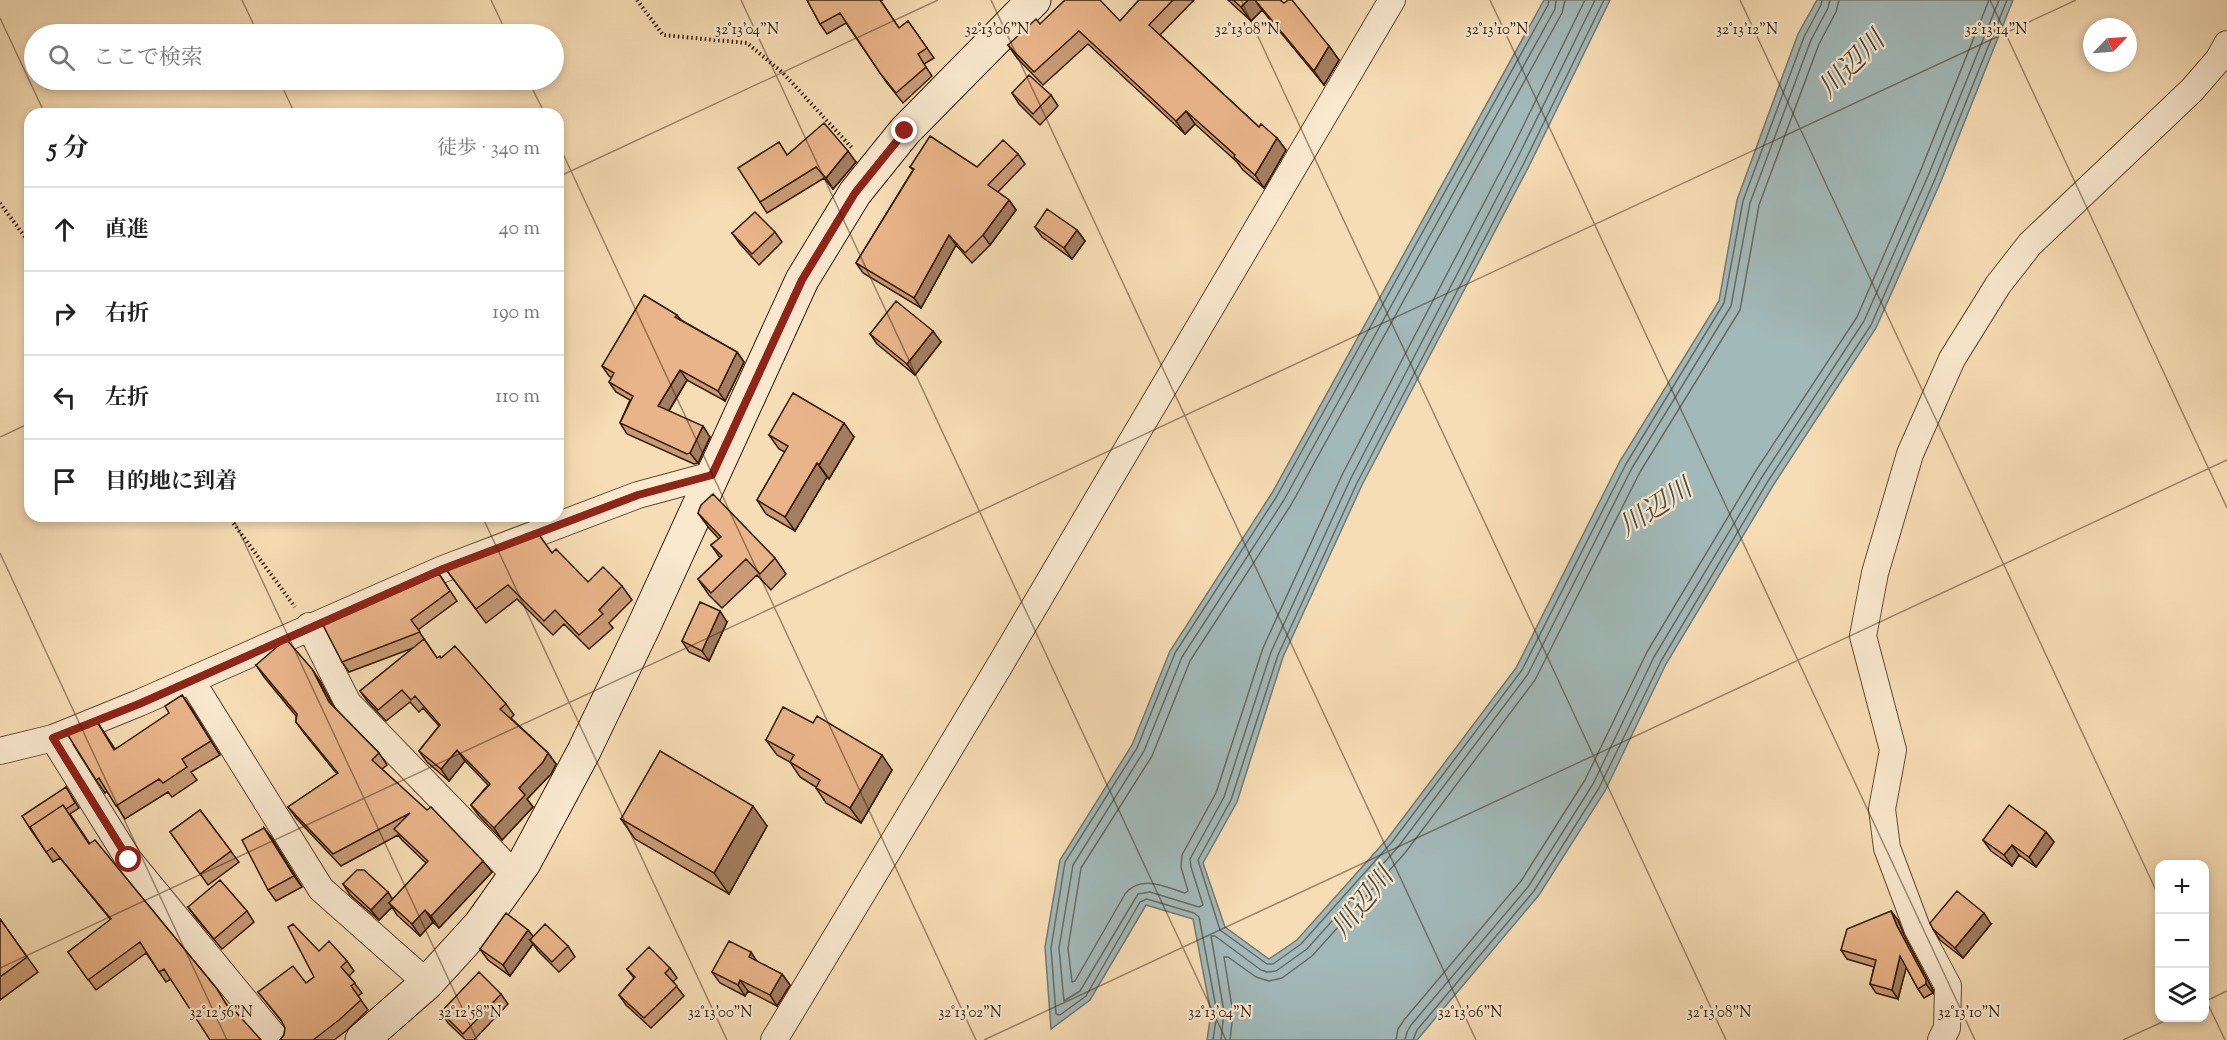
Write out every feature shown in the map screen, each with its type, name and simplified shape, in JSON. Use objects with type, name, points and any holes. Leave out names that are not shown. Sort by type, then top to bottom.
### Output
[{"type":"street","points":[[362,1040],[427,983],[480,925],[524,863],[584,751],[644,628],[802,280],[855,193],[905,131],[1034,0]]},
{"type":"street","points":[[774,1040],[997,670],[1392,0]]},
{"type":"street","points":[[1941,1040],[1947,1028],[1948,986],[1917,928],[1887,848],[1882,808],[1893,750],[1863,636],[1875,573],[1910,454],[1952,359],[1998,285],[2030,244],[2192,90],[2218,60],[2227,44]]},
{"type":"street","points":[[0,751],[53,738],[443,569],[638,495],[712,475]]},
{"type":"street","points":[[309,626],[348,703],[515,875]]},
{"type":"street","points":[[191,680],[321,889],[427,983]]},
{"type":"street","points":[[53,738],[129,860],[222,976],[277,1040]]},
{"type":"path","points":[[637,0],[663,35],[747,43],[783,73],[873,171]]},
{"type":"path","points":[[0,203],[24,236]]},
{"type":"path","points":[[232,522],[309,626]]},
{"type":"water","name":"川辺川","points":[[1544,0],[1610,0],[1529,166],[1362,485],[1283,657],[1237,802],[1203,863],[1225,927],[1269,959],[1297,940],[1388,838],[1516,668],[1620,461],[1719,301],[1737,200],[1798,34],[1817,0],[2013,0],[1941,181],[1876,328],[1774,484],[1666,664],[1605,791],[1539,895],[1417,1040],[1207,1040],[1211,1013],[1193,919],[1146,905],[1090,1000],[1051,1029],[1045,947],[1060,860],[1132,745],[1170,651],[1272,493]]},
{"type":"building","points":[[807,0],[880,0],[899,28],[908,21],[927,48],[918,54],[926,67],[896,93],[840,13],[820,24]]},
{"type":"building","points":[[1065,0],[1100,0],[1120,21],[1139,0],[1173,0],[1149,25],[1259,127],[1261,124],[1277,138],[1255,175],[1186,111],[1176,121],[1079,31],[1034,72],[1008,45],[1036,19],[1040,24]]},
{"type":"building","points":[[1233,0],[1248,0],[1241,7]]},
{"type":"building","points":[[1255,0],[1280,0],[1284,3],[1292,0],[1329,46],[1314,71]]},
{"type":"building","points":[[1029,75],[1051,95],[1033,114],[1012,93]]},
{"type":"building","points":[[824,123],[848,151],[826,178],[816,167],[760,202],[738,168],[779,142],[787,155]]},
{"type":"building","points":[[930,136],[977,167],[1003,140],[1018,154],[988,185],[1009,200],[983,235],[965,253],[949,235],[914,298],[856,263],[914,169],[910,167]]},
{"type":"building","points":[[1047,209],[1077,230],[1064,248],[1035,227]]},
{"type":"building","points":[[755,212],[775,232],[752,254],[732,233]]},
{"type":"building","points":[[644,295],[677,315],[675,317],[737,352],[718,391],[680,370],[658,406],[703,426],[690,453],[687,454],[620,423],[633,396],[609,382],[614,373],[602,366]]},
{"type":"building","points":[[896,301],[933,331],[907,364],[870,334]]},
{"type":"building","points":[[793,393],[844,423],[785,517],[757,500],[788,446],[769,435]]},
{"type":"building","points":[[713,494],[775,558],[760,574],[746,559],[711,593],[698,579],[722,556],[711,545],[721,537],[698,513],[701,505]]},
{"type":"building","points":[[537,532],[552,553],[556,549],[588,582],[603,567],[622,586],[599,610],[603,614],[579,635],[555,610],[544,621],[508,585],[476,609],[445,568],[510,542],[511,545]]},
{"type":"building","points":[[439,574],[450,591],[411,620],[420,632],[342,662],[323,625]]},
{"type":"building","points":[[700,602],[720,611],[702,651],[682,641]]},
{"type":"building","points":[[286,639],[312,669],[329,702],[379,753],[372,760],[427,810],[431,807],[483,861],[431,916],[425,910],[412,924],[389,903],[428,861],[394,829],[410,813],[333,854],[288,807],[338,773],[296,722],[297,714],[256,665]]},
{"type":"building","points":[[424,639],[437,658],[440,656],[441,658],[455,646],[506,704],[500,709],[548,753],[543,762],[519,788],[525,795],[494,828],[471,805],[490,784],[457,750],[441,769],[419,751],[440,725],[415,696],[411,700],[402,690],[378,710],[360,691]]},
{"type":"building","points":[[182,695],[211,741],[182,759],[187,767],[163,783],[159,779],[116,806],[99,778],[96,780],[66,732],[96,720],[114,750],[169,713],[165,706]]},
{"type":"building","points":[[783,707],[813,723],[817,716],[882,755],[850,808],[816,788],[820,780],[790,762],[794,755],[766,740]]},
{"type":"building","points":[[660,751],[753,806],[714,873],[621,819]]},
{"type":"building","points":[[66,787],[75,803],[66,809],[63,805],[30,827],[31,830],[22,816]]},
{"type":"building","points":[[63,805],[89,844],[95,840],[217,989],[231,1012],[234,1010],[261,1040],[210,1040],[164,969],[159,972],[140,942],[88,980],[68,952],[111,919],[52,848],[46,852],[30,827]]},
{"type":"building","points":[[2009,805],[2046,832],[2029,857],[2012,845],[2004,855],[1983,840]]},
{"type":"building","points":[[200,810],[231,851],[200,874],[170,832]]},
{"type":"building","points":[[264,828],[294,876],[268,890],[242,840]]},
{"type":"building","points":[[357,870],[364,870],[388,892],[371,910],[343,884]]},
{"type":"building","points":[[220,880],[247,911],[214,939],[188,907]]},
{"type":"building","points":[[1957,891],[1984,913],[1955,948],[1933,929],[1930,923]]},
{"type":"building","points":[[1891,911],[1926,980],[1926,984],[1918,989],[1900,956],[1892,990],[1870,984],[1876,960],[1841,950],[1847,929]]},
{"type":"building","points":[[506,913],[528,930],[503,965],[480,949]]},
{"type":"building","points":[[0,919],[27,957],[0,977]]},
{"type":"building","points":[[293,924],[319,951],[329,941],[347,961],[341,967],[355,983],[351,986],[361,1000],[313,1040],[280,1040],[285,1028],[258,992],[293,966],[306,983],[314,977],[288,927]]},
{"type":"building","points":[[545,924],[568,946],[552,962],[530,940]]},
{"type":"building","points":[[729,941],[751,952],[749,957],[782,974],[770,995],[740,980],[738,985],[712,972]]},
{"type":"building","points":[[649,947],[670,968],[665,973],[677,986],[644,1018],[619,995],[635,977],[627,969]]},
{"type":"building","points":[[479,972],[501,994],[463,1034],[441,1012]]},
{"type":"route","points":[[129,860],[53,738],[139,704],[309,626],[443,569],[638,495],[712,475],[802,280],[855,193],[905,131]]}]
